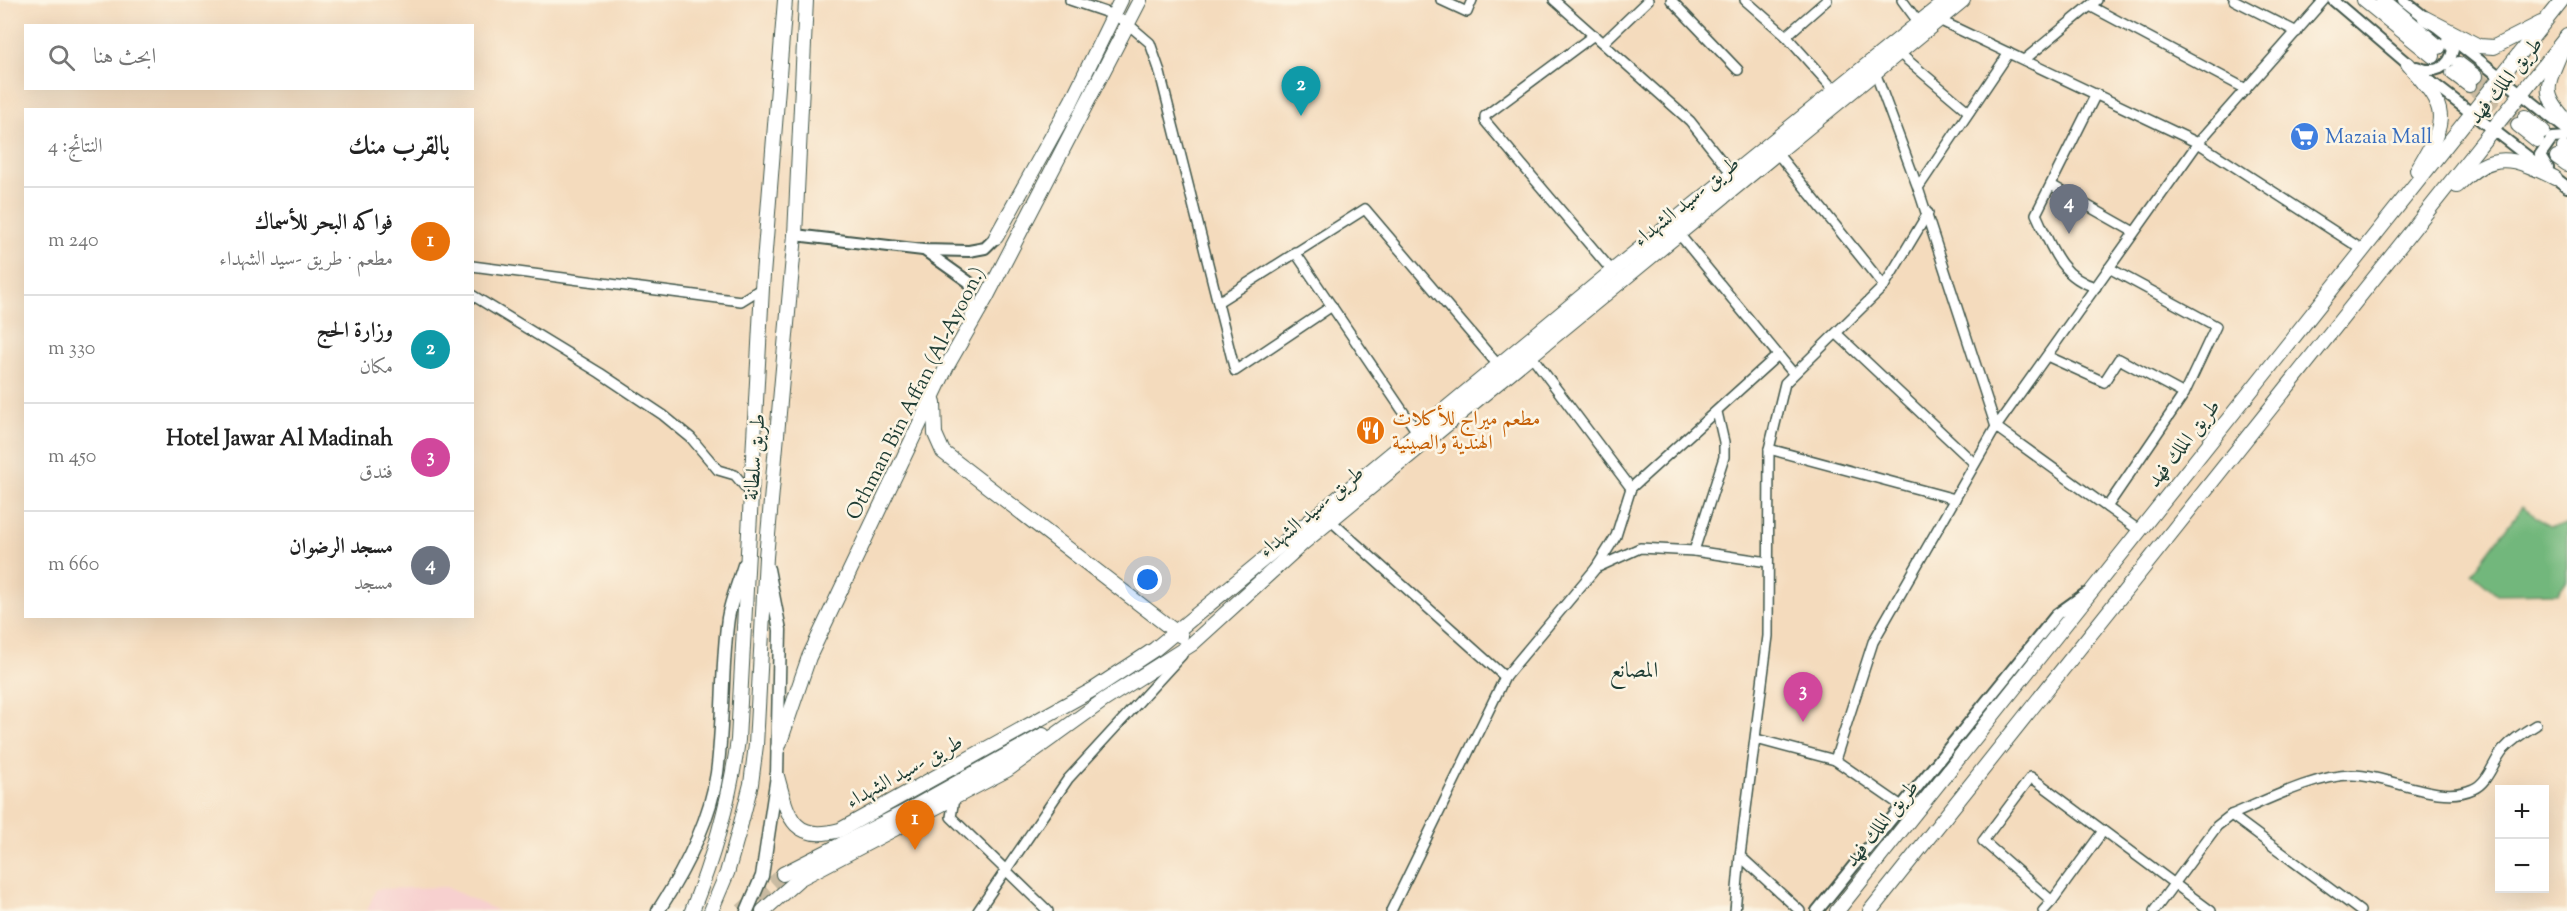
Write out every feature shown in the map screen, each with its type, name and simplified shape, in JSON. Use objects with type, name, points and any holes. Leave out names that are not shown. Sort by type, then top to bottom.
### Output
[{"type":"main road","name":"طريق سلطانة","points":[[692,911],[709,868],[733,779],[741,699],[762,288],[784,0]]},
{"type":"main road","name":"طريق سلطانة","points":[[711,911],[727,873],[751,784],[761,683],[766,557],[795,235],[806,0]]},
{"type":"main road","points":[[996,237],[1071,102],[1121,0]]},
{"type":"main road","name":"Othman Bin Affan (Al-Ayoon.)","points":[[778,748],[809,657],[947,366],[970,328],[1140,0]]},
{"type":"main road","name":"طريق -سيد الشهداء","points":[[777,776],[788,815],[797,826],[808,834],[821,836],[840,830],[1094,689],[1155,649],[1612,271],[1947,0]]},
{"type":"main road","name":"طريق -سيد الشهداء","points":[[763,911],[799,879],[1007,770],[1104,700],[1192,644],[1331,520],[1964,0]]},
{"type":"main road","points":[[2364,0],[2436,51],[2383,0]]},
{"type":"main road","name":"طريق الملك فهد","points":[[1836,911],[2562,0]]},
{"type":"main road","points":[[2427,20],[2479,46],[2494,47],[2545,21]]},
{"type":"main road","points":[[2566,37],[2549,83],[2548,95],[2567,121]]},
{"type":"main road","name":"طريق الملك فهد","points":[[1870,911],[2566,37]]},
{"type":"main road","points":[[2386,221],[2437,136],[2441,124],[2439,104],[2408,64]]},
{"type":"main road","points":[[2456,68],[2472,81]]},
{"type":"main road","points":[[2522,121],[2540,136]]},
{"type":"main road","points":[[2405,239],[2473,169],[2487,162],[2505,159],[2520,161],[2555,178]]},
{"type":"main road","points":[[934,397],[935,434],[943,452],[1192,644]]},
{"type":"main road","points":[[658,911],[689,853],[707,808],[716,775],[729,616],[748,552]]},
{"type":"main road","points":[[747,911],[762,876],[777,776],[780,630],[766,557]]},
{"type":"main road","points":[[783,874],[903,813],[1104,700]]},
{"type":"street","points":[[1070,0],[1114,15],[1150,43],[1160,69],[1235,371],[1332,306]]},
{"type":"street","points":[[1441,0],[1467,12],[1472,0]]},
{"type":"street","points":[[1554,0],[1566,4],[1594,35],[1690,121],[1732,174]]},
{"type":"street","points":[[1603,43],[1648,0]]},
{"type":"street","points":[[1671,0],[1738,70]]},
{"type":"street","points":[[1745,0],[1786,36],[1835,91]]},
{"type":"street","points":[[1786,36],[1827,0]]},
{"type":"street","points":[[1902,0],[1918,23]]},
{"type":"street","points":[[2234,0],[2296,32]]},
{"type":"street","points":[[1835,760],[1873,642],[1996,427],[2198,143],[2325,0]]},
{"type":"street","points":[[2333,0],[2408,64],[2567,187]]},
{"type":"street","points":[[2403,0],[2567,130]]},
{"type":"street","points":[[2024,60],[2093,3],[2246,89]]},
{"type":"street","points":[[1939,20],[2198,143],[2363,250]]},
{"type":"street","points":[[2408,64],[2434,71],[2442,68],[2451,60],[2453,50],[2427,20]]},
{"type":"street","points":[[1594,35],[1485,116],[1485,122],[1612,271]]},
{"type":"street","points":[[1899,53],[1970,112]]},
{"type":"street","points":[[1918,188],[2009,53]]},
{"type":"street","points":[[1875,72],[1928,213],[1996,427],[2140,531]]},
{"type":"street","points":[[2096,94],[2036,214],[2059,265],[2084,284],[2096,287]]},
{"type":"street","points":[[2555,178],[2540,155],[2552,138],[2564,151]]},
{"type":"street","points":[[1777,153],[1884,286]]},
{"type":"street","points":[[2051,184],[2134,232]]},
{"type":"street","points":[[1218,302],[1365,209],[1498,365]]},
{"type":"street","points":[[1735,911],[1768,636],[1769,449],[1785,383],[1884,286],[1928,213]]},
{"type":"street","points":[[1679,234],[1793,373]]},
{"type":"street","points":[[795,235],[923,250],[969,251],[985,248],[996,237]]},
{"type":"street","points":[[923,250],[969,282],[972,291],[970,328]]},
{"type":"street","points":[[1295,252],[1417,432]]},
{"type":"street","points":[[474,266],[741,301],[762,288]]},
{"type":"street","points":[[2107,507],[2184,394],[2216,326],[2109,268]]},
{"type":"street","points":[[474,297],[600,373],[663,415],[691,438],[718,470],[735,475],[751,494]]},
{"type":"street","points":[[1837,334],[1974,463]]},
{"type":"street","points":[[1391,911],[1505,678],[1596,568],[1616,536],[1631,488],[1778,355]]},
{"type":"street","points":[[1531,356],[1631,488]]},
{"type":"street","points":[[2046,356],[2104,382],[2120,359],[2184,394]]},
{"type":"street","points":[[1694,551],[1724,457],[1724,442],[1717,412]]},
{"type":"street","points":[[1769,449],[1955,499]]},
{"type":"street","points":[[1331,520],[1505,678]]},
{"type":"street","points":[[1596,568],[1640,548],[1694,551],[1768,562]]},
{"type":"street","points":[[1817,911],[2057,614],[2097,585]]},
{"type":"street","points":[[978,911],[1068,779],[1192,644]]},
{"type":"street","points":[[2154,911],[2217,826],[2231,815],[2331,777],[2367,775],[2437,793],[2468,792],[2477,788],[2512,740],[2536,725]]},
{"type":"street","points":[[1756,738],[1835,760],[1903,807]]},
{"type":"street","points":[[2052,901],[1983,841],[2031,777],[2211,911]]},
{"type":"street","points":[[954,799],[951,817],[1048,911]]},
{"type":"street","points":[[2231,815],[2360,911]]},
{"type":"street","points":[[2043,911],[2103,831]]},
{"type":"street","points":[[1740,856],[1800,911]]},
{"type":"shaded area","points":[[446,887],[498,911],[367,911],[376,889]]},
{"type":"green space","points":[[2522,507],[2549,526],[2567,524],[2567,580],[2558,593],[2497,594],[2472,573]]},
{"type":"tunnel","points":[[2475,76],[2525,117]]},
{"type":"tunnel","points":[[2469,85],[2518,125]]},
{"type":"tunnel","points":[[741,911],[783,874]]},
{"type":"place","name":"وزارة الحج","points":[[1301,116]]},
{"type":"place","name":"Mazaia Mall","points":[[2304,136]]},
{"type":"place","name":"مسجد الرضوان","points":[[2069,234]]},
{"type":"place","name":"مطعم ميراج للأكلات الهندية والصينية","points":[[1371,430]]},
{"type":"place","name":"Hotel Jawar Al Madinah","points":[[1803,722]]},
{"type":"place","name":"فواكه البحر للأسماك","points":[[915,850]]},
{"type":"district","name":"المصانع","points":[[1634,669]]}]
